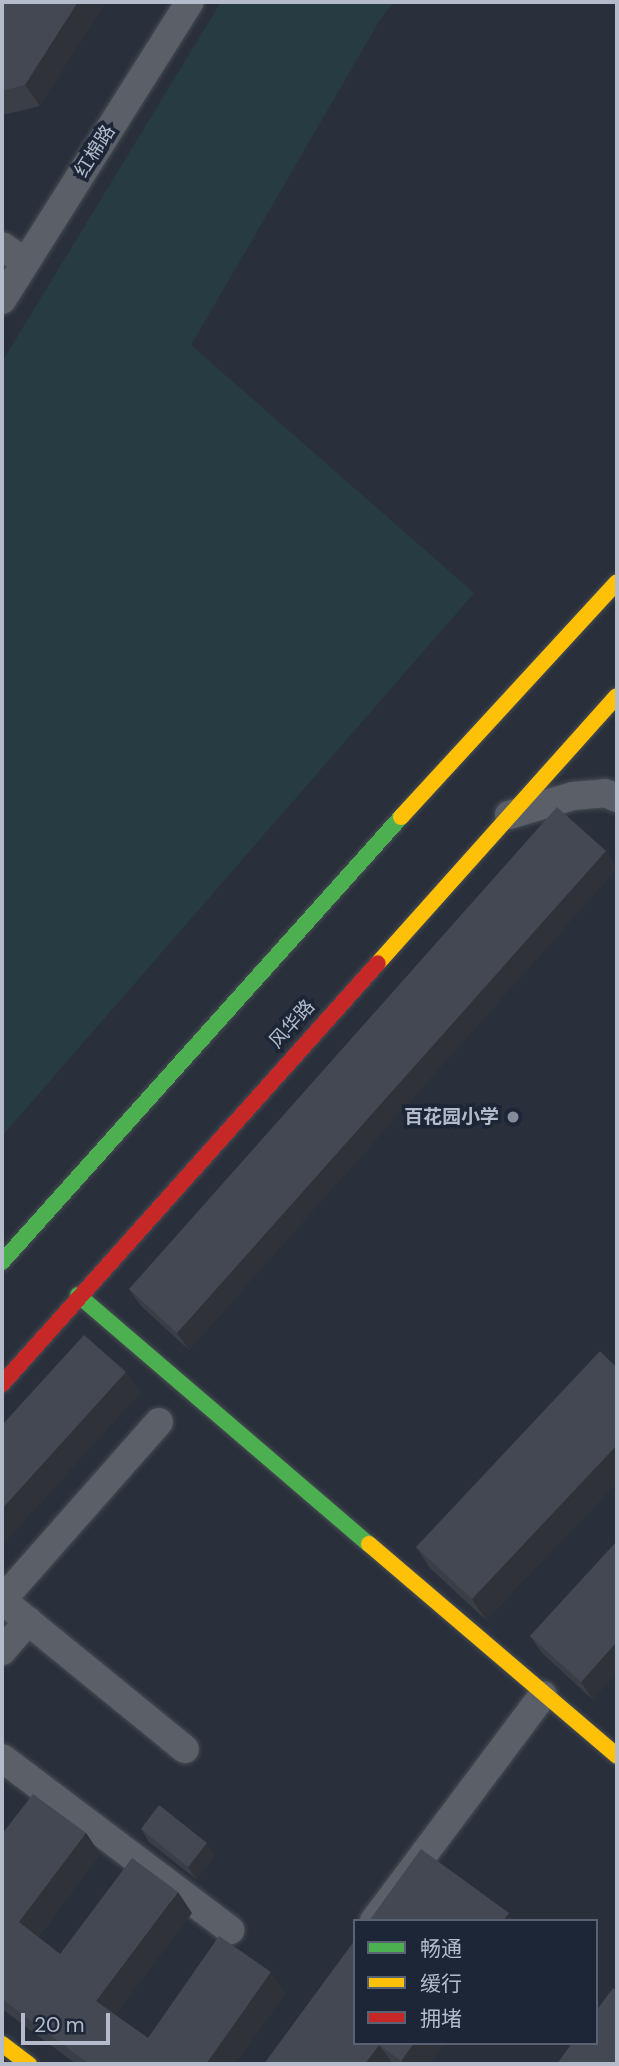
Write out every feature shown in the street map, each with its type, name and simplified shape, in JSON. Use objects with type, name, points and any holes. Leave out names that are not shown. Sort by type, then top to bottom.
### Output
[{"type":"main road","points":[[2,1262],[515,691],[617,582]]},
{"type":"main road","name":"风华路","points":[[2,1384],[78,1295],[617,696]]},
{"type":"main road","points":[[78,1295],[617,1756]]},
{"type":"main road","points":[[2,2044],[29,2064]]},
{"type":"street","name":"红棉路","points":[[2,300],[190,2]]},
{"type":"street","points":[[2,246],[25,262]]},
{"type":"street","points":[[507,816],[573,796],[605,793],[617,798]]},
{"type":"street","points":[[159,1422],[2,1600],[185,1749]]},
{"type":"street","points":[[2,1651],[28,1621]]},
{"type":"street","points":[[375,1919],[543,1695]]},
{"type":"street","points":[[2,1758],[230,1930]]},
{"type":"green space","points":[[221,2],[394,2],[381,18],[191,345],[474,593],[2,1136],[2,362]]},
{"type":"building","points":[[2,2],[78,2],[25,85],[2,91]]},
{"type":"building","points":[[557,807],[606,851],[177,1333],[129,1289]]},
{"type":"building","points":[[84,1335],[126,1372],[2,1509],[2,1425]]},
{"type":"building","points":[[600,1351],[617,1368],[617,1445],[472,1599],[416,1547]]},
{"type":"building","points":[[617,1541],[617,1642],[581,1682],[530,1636]]},
{"type":"building","points":[[33,1794],[86,1833],[19,1922],[60,1954],[132,1858],[178,1892],[96,2001],[148,2038],[219,1936],[271,1972],[206,2064],[89,2064],[2,1999],[2,1834]]},
{"type":"building","points":[[159,1805],[207,1843],[188,1867],[141,1829]]},
{"type":"building","points":[[421,1849],[509,1913],[504,1919],[370,1919]]},
{"type":"building","points":[[353,1943],[353,2045],[379,2045],[365,2064],[264,2064]]},
{"type":"building","points":[[613,1988],[617,1992],[617,2064],[557,2064],[571,2045],[598,2045],[598,2008]]},
{"type":"building","points":[[379,2045],[413,2045],[401,2061]]},
{"type":"traffic: fast","points":[[2,1262],[401,817]]},
{"type":"traffic: fast","points":[[78,1295],[369,1544]]},
{"type":"traffic: slow","points":[[401,817],[617,582]]},
{"type":"traffic: slow","points":[[378,963],[617,696]]},
{"type":"traffic: slow","points":[[369,1544],[617,1756]]},
{"type":"traffic: slow","points":[[2,2044],[29,2064]]},
{"type":"traffic: jam","points":[[2,1384],[378,963]]},
{"type":"place","name":"百花园小学","points":[[513,1117]]}]
